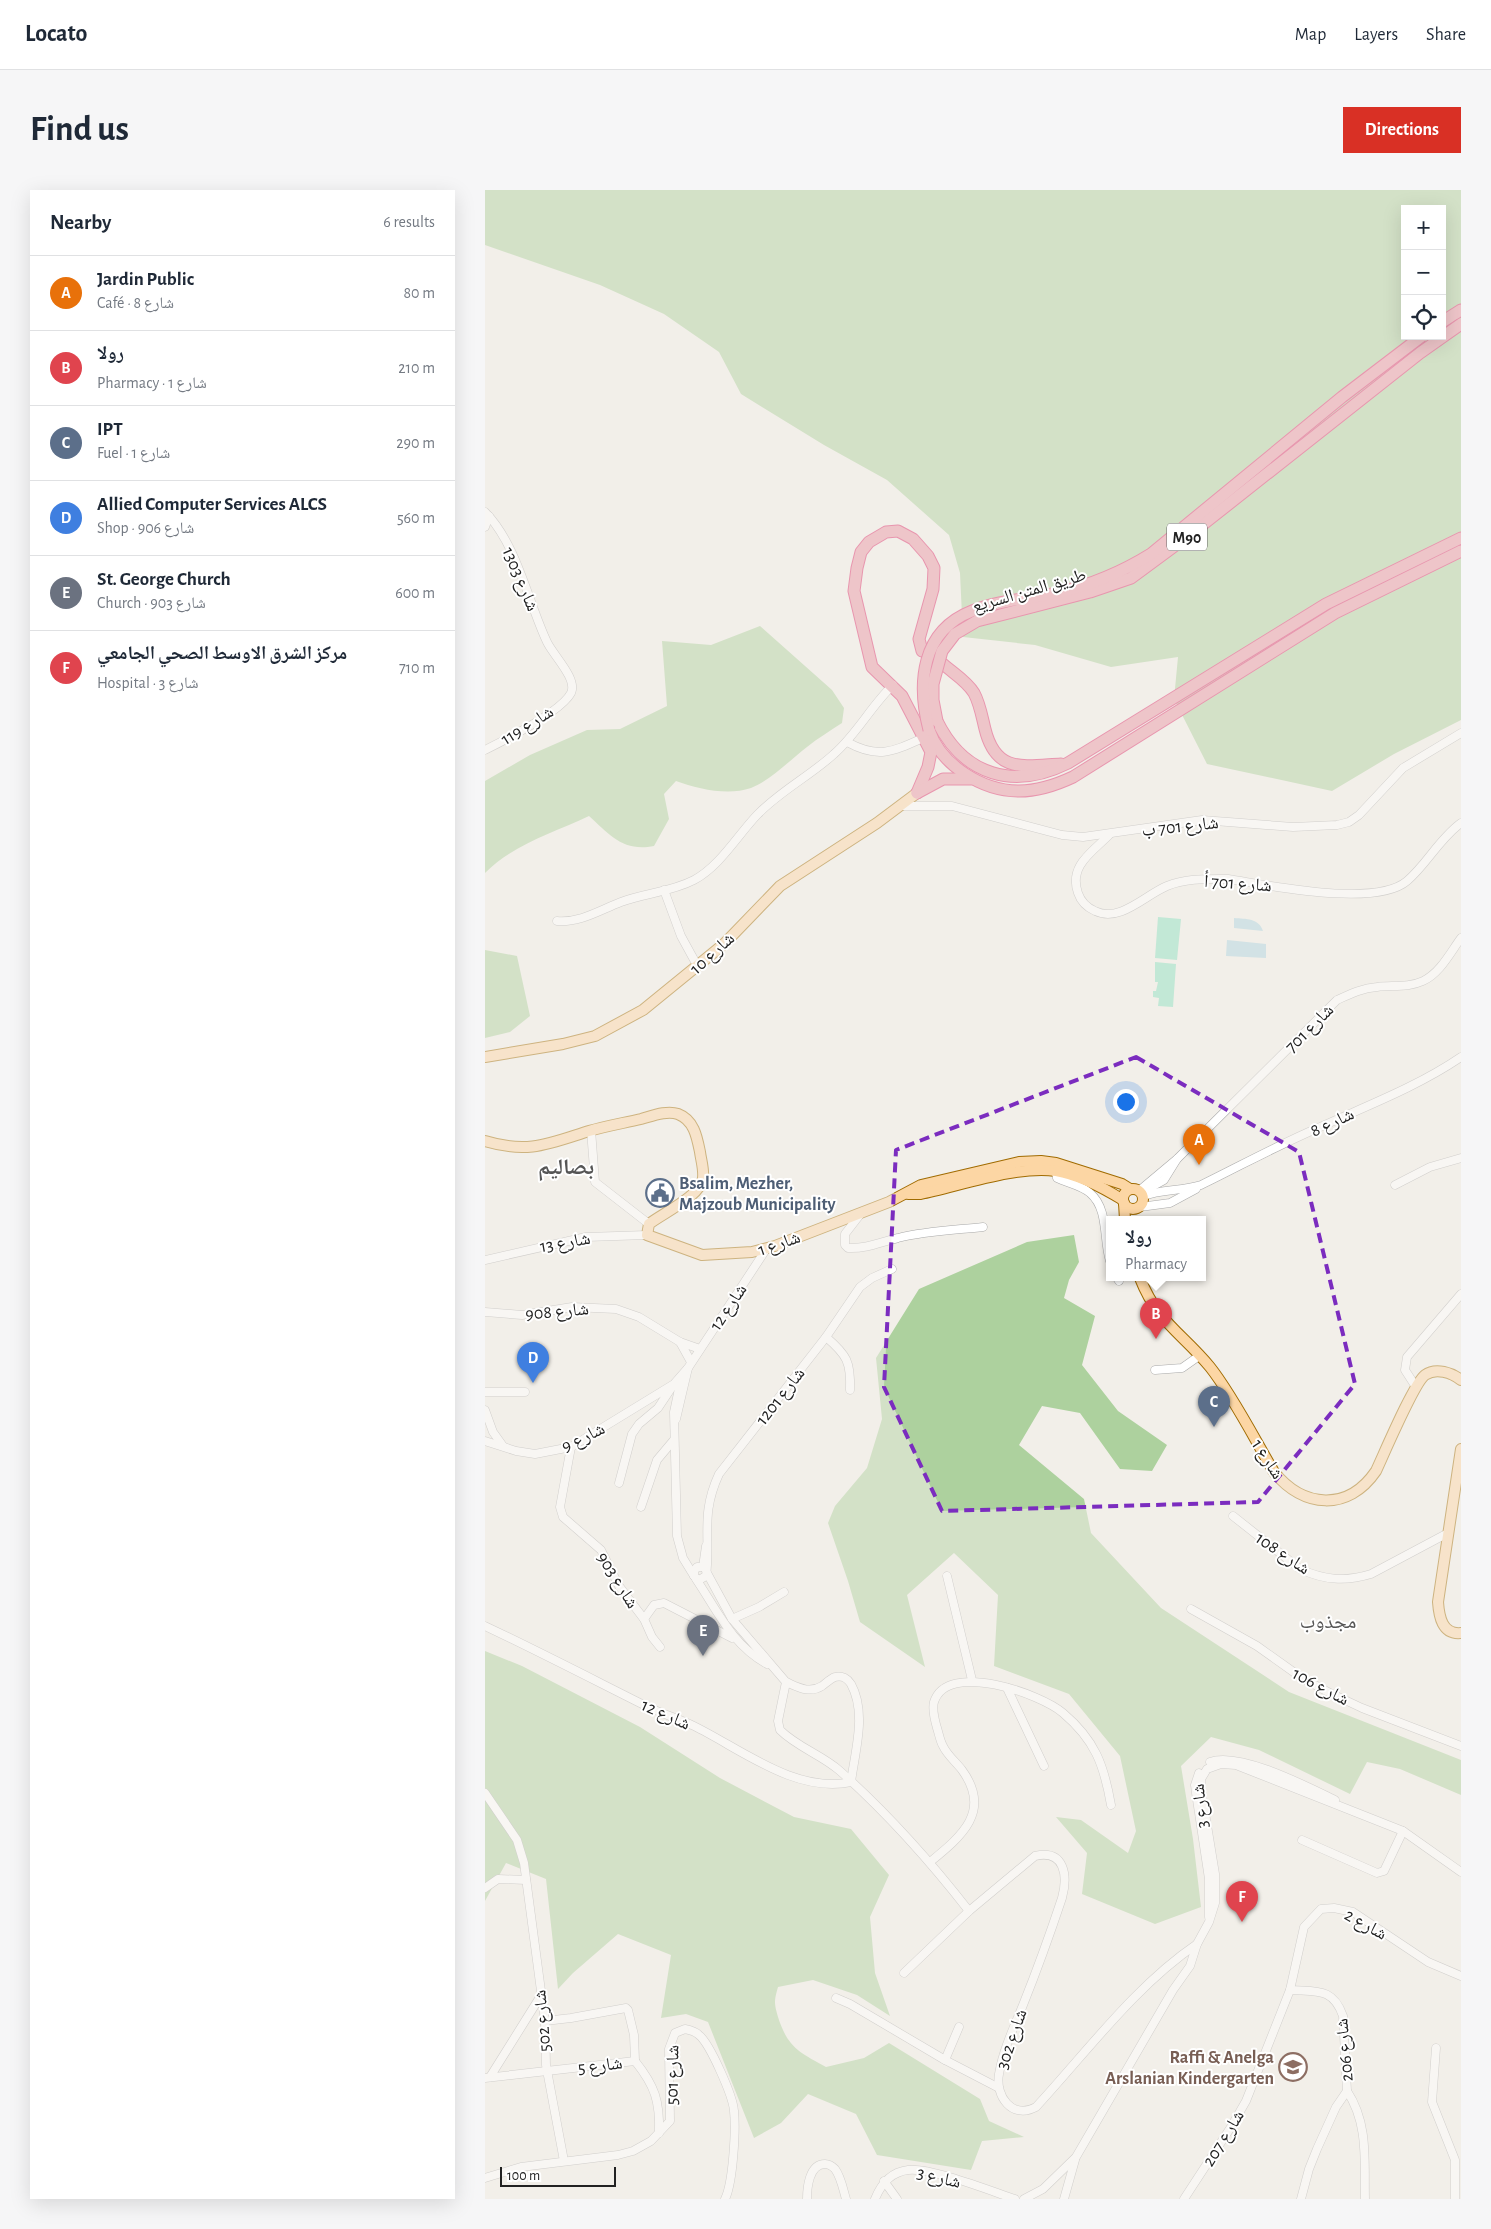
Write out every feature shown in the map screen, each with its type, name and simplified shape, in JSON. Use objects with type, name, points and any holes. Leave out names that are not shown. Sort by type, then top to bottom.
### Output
[{"type":"highway","points":[[1446,319],[1461,310]]},
{"type":"highway","name":"طريق المتن السريع","points":[[1461,324],[1384,380],[1191,533],[1131,578],[1090,592],[977,621],[955,634],[942,652],[933,684],[933,700],[937,721],[953,748],[981,769],[1011,777],[1048,773],[1068,763],[1327,604],[1461,538]]},
{"type":"highway","name":"طريق المتن السريع","points":[[916,794],[931,756],[923,695],[925,670],[929,653],[941,632],[957,618],[989,605],[1058,593],[1089,584],[1132,565],[1172,537],[1342,397],[1417,340]]},
{"type":"highway","points":[[922,651],[919,639],[933,589],[934,568],[928,556],[913,539],[898,531],[886,532],[869,542],[861,552],[854,591],[873,667],[903,696],[929,740],[955,766],[973,779]]},
{"type":"highway","points":[[916,794],[943,779],[954,777],[973,779],[1009,791],[1034,790],[1053,786],[1073,777],[1335,614],[1461,551]]},
{"type":"highway","points":[[943,664],[973,690],[978,701],[990,748],[995,755],[1021,766],[1068,763]]},
{"type":"main road","name":"شارع 10","points":[[485,1057],[563,1044],[595,1036],[643,1010],[724,944],[781,886],[916,794]]},
{"type":"main road","points":[[485,1141],[504,1147],[527,1148],[544,1146],[591,1130],[669,1112],[683,1116],[693,1127],[703,1180],[700,1187],[691,1196],[649,1224],[647,1235]]},
{"type":"main road","name":"شارع 1","points":[[647,1235],[703,1255],[740,1254],[767,1248],[907,1194],[921,1185],[1008,1164],[1030,1161],[1122,1184],[1139,1192]]},
{"type":"main road","name":"شارع 1","points":[[1055,1167],[1087,1181],[1123,1202]]},
{"type":"main road","points":[[1125,1216],[1124,1193],[1139,1192],[1143,1202],[1139,1208],[1138,1216]]},
{"type":"main road","points":[[1123,1202],[1128,1208],[1139,1208]]},
{"type":"main road","name":"شارع 1","points":[[1140,1281],[1148,1298],[1163,1319],[1199,1356],[1221,1384],[1274,1472],[1284,1485],[1300,1495],[1320,1501],[1348,1496],[1369,1482],[1416,1387],[1426,1374],[1438,1371],[1456,1376],[1461,1380]]},
{"type":"main road","points":[[1461,1449],[1438,1602],[1439,1617],[1445,1628],[1451,1632],[1461,1633]]},
{"type":"street","points":[[485,527],[487,514]]},
{"type":"street","name":"شارع 1303","points":[[487,514],[501,531],[548,644]]},
{"type":"street","name":"شارع 119","points":[[485,750],[550,713],[571,693],[571,680],[548,644]]},
{"type":"street","points":[[557,921],[576,920],[623,901],[695,879],[708,870],[775,799],[833,756],[847,742],[883,694],[893,685]]},
{"type":"street","name":"شارع 701 ب","points":[[901,806],[953,806],[1062,835],[1083,837],[1202,820],[1315,827],[1349,822],[1372,802],[1403,768],[1461,733]]},
{"type":"street","points":[[847,742],[872,753],[893,750],[929,740]]},
{"type":"street","name":"شارع 701 أ","points":[[1110,834],[1083,860],[1075,876],[1075,885],[1082,902],[1087,908],[1110,915],[1120,913],[1168,885],[1206,878],[1359,895],[1395,888],[1406,882],[1440,843],[1461,823]]},
{"type":"street","points":[[664,890],[681,936],[698,967]]},
{"type":"street","name":"شارع 701","points":[[1139,1192],[1164,1180],[1177,1159],[1337,1000],[1377,987],[1399,987],[1423,982],[1437,971],[1461,938]]},
{"type":"street","name":"شارع 8","points":[[1139,1192],[1185,1190],[1201,1185],[1314,1129],[1408,1087],[1443,1069],[1461,1057]]},
{"type":"street","points":[[591,1130],[595,1182],[649,1224]]},
{"type":"street","points":[[1395,1185],[1430,1167],[1461,1158]]},
{"type":"street","points":[[1055,1167],[1057,1178],[1085,1190],[1095,1200],[1103,1219],[1106,1237]]},
{"type":"street","name":"شارع 8","points":[[1139,1208],[1170,1203],[1187,1196],[1201,1185]]},
{"type":"street","points":[[864,1210],[845,1234],[844,1239],[848,1248],[872,1246],[924,1233],[983,1227]]},
{"type":"street","name":"شارع 13","points":[[485,1260],[586,1237],[647,1235]]},
{"type":"street","name":"شارع 12","points":[[767,1248],[687,1368],[673,1441],[679,1544],[732,1619],[786,1682]]},
{"type":"street","name":"شارع 1201","points":[[701,1573],[706,1544],[708,1501],[719,1474],[826,1337],[860,1287],[872,1278],[892,1268]]},
{"type":"street","points":[[1416,1387],[1405,1370],[1407,1357],[1461,1294]]},
{"type":"street","name":"شارع 908","points":[[485,1312],[522,1315],[572,1307],[616,1309],[639,1317],[680,1342],[700,1349]]},
{"type":"street","points":[[826,1337],[843,1352],[849,1363],[850,1390]]},
{"type":"street","name":"شارع 908","points":[[680,1342],[687,1368]]},
{"type":"street","points":[[1155,1370],[1182,1368],[1199,1356]]},
{"type":"street","name":"شارع 9","points":[[485,1441],[516,1451],[535,1454],[571,1447],[675,1384],[687,1368]]},
{"type":"street","points":[[619,1483],[632,1434],[639,1424],[658,1408],[675,1384]]},
{"type":"street","points":[[485,1392],[525,1392]]},
{"type":"street","points":[[485,1410],[493,1432],[503,1446]]},
{"type":"street","points":[[641,1507],[657,1460],[673,1441]]},
{"type":"street","name":"شارع 903","points":[[571,1447],[561,1512],[566,1521],[601,1550],[619,1586],[644,1619],[654,1605],[664,1603],[736,1640]]},
{"type":"street","name":"شارع 108","points":[[1233,1516],[1301,1569],[1336,1580],[1358,1578],[1371,1574],[1448,1533]]},
{"type":"street","name":"شارع 12","points":[[701,1573],[715,1607],[736,1640],[750,1653],[771,1666]]},
{"type":"street","points":[[947,1576],[972,1680]]},
{"type":"street","points":[[732,1619],[784,1592]]},
{"type":"street","name":"شارع 106","points":[[1191,1609],[1257,1646],[1302,1678],[1330,1693],[1362,1708],[1461,1746]]},
{"type":"street","points":[[644,1619],[651,1637],[661,1647]]},
{"type":"street","name":"شارع 12","points":[[485,1626],[565,1663],[651,1708],[714,1736],[774,1770],[827,1784],[838,1785],[851,1782]]},
{"type":"street","points":[[851,1782],[859,1712],[857,1697],[850,1682],[841,1677],[835,1677],[819,1688],[810,1690],[786,1682],[779,1715],[778,1723],[780,1730],[830,1764],[851,1782],[930,1862],[969,1911],[904,1973]]},
{"type":"street","points":[[930,1862],[957,1840],[971,1821],[975,1809],[974,1792],[963,1771],[943,1746],[936,1723],[934,1703],[940,1692],[958,1683],[972,1680],[1007,1688],[1036,1697],[1063,1712],[1097,1752],[1104,1770],[1111,1804]]},
{"type":"street","points":[[1007,1688],[1044,1766]]},
{"type":"street","name":"شارع 3","points":[[1076,2157],[1173,1990],[1190,1966],[1197,1944],[1209,1922],[1209,1879],[1195,1785],[1201,1769],[1207,1763],[1226,1758],[1252,1765],[1301,1783],[1354,1811],[1403,1831],[1461,1872]]},
{"type":"street","points":[[485,1792],[517,1840],[524,1863],[526,1880],[498,1879],[493,1880],[485,1888]]},
{"type":"street","points":[[1302,1840],[1377,1873],[1381,1873],[1384,1871],[1403,1831]]},
{"type":"street","name":"شارع 302","points":[[969,1911],[1035,1856],[1051,1856],[1063,1866],[1066,1877],[1062,1898],[1009,2042],[999,2075],[999,2088],[1002,2098],[1010,2108],[1025,2111],[1035,2107],[1108,2024],[1179,1957],[1197,1944]]},
{"type":"street","name":"شارع 502","points":[[526,1880],[540,1996],[545,2021],[547,2072],[564,2161]]},
{"type":"street","name":"شارع 2","points":[[1290,1990],[1304,1926],[1311,1917],[1325,1908],[1344,1909],[1353,1912],[1428,1962],[1461,1976]]},
{"type":"street","name":"شارع 206","points":[[1290,1990],[1321,1992],[1335,1999],[1339,2004],[1343,2016],[1347,2091],[1336,2107],[1317,2149],[1309,2169],[1301,2199]]},
{"type":"street","name":"شارع 207","points":[[1184,2199],[1246,2101],[1290,1990]]},
{"type":"street","points":[[487,2078],[540,1996]]},
{"type":"street","points":[[836,1998],[850,2004],[945,2060],[999,2088]]},
{"type":"street","points":[[545,2021],[625,2008],[628,2010],[633,2031],[635,2061]]},
{"type":"street","points":[[945,2060],[959,2027]]},
{"type":"street","name":"شارع 501","points":[[659,2133],[669,2123],[672,2114],[670,2042],[677,2031],[689,2030],[700,2035],[707,2046],[733,2104],[734,2130],[730,2179],[725,2199]]},
{"type":"street","points":[[1436,2048],[1436,2069],[1431,2098],[1432,2107],[1461,2174]]},
{"type":"street","name":"شارع 5","points":[[487,2078],[635,2061],[648,2077],[656,2097],[659,2133]]},
{"type":"street","points":[[1347,2091],[1357,2106],[1365,2144],[1365,2199]]},
{"type":"street","points":[[485,2178],[521,2167],[625,2154],[643,2147],[659,2133]]},
{"type":"street","points":[[1024,2199],[1043,2189],[1076,2157]]},
{"type":"street","points":[[1064,2199],[1076,2157]]},
{"type":"street","points":[[1455,2160],[1455,2199]]},
{"type":"street","points":[[807,2199],[811,2174],[817,2166],[823,2164],[830,2165],[837,2173],[846,2199]]},
{"type":"street","name":"شارع 3","points":[[885,2181],[908,2170],[922,2170],[1015,2199]]},
{"type":"street","points":[[875,2199],[885,2181],[897,2199]]},
{"type":"highlighted area","points":[[1136,1057],[1299,1152],[1355,1384],[1258,1502],[942,1511],[884,1387],[896,1150]]},
{"type":"green space","points":[[485,190],[1461,190],[1461,720],[1394,754],[1332,791],[1207,764],[1174,699],[1178,657],[1111,667],[1035,645],[963,637],[960,573],[949,535],[887,480],[824,445],[741,394],[719,352],[664,314],[600,285],[485,245]]},
{"type":"green space","points":[[760,626],[832,690],[844,708],[842,723],[811,744],[773,775],[751,788],[723,791],[694,787],[676,781],[664,794],[669,819],[654,846],[634,847],[625,844],[589,816],[508,854],[485,873],[485,781],[530,755],[587,730],[620,729],[667,706],[662,641],[711,645]]},
{"type":"green space","points":[[1158,917],[1181,919],[1177,960],[1155,958]]},
{"type":"green space","points":[[485,950],[517,956],[530,1016],[510,1032],[485,1038]]},
{"type":"green space","points":[[1155,962],[1176,964],[1173,1007],[1158,1006],[1159,998],[1153,997],[1153,991],[1156,991],[1158,982],[1155,982]]},
{"type":"green space","points":[[1074,1235],[1079,1262],[1069,1280],[1064,1298],[1095,1316],[1082,1365],[1118,1411],[1167,1445],[1152,1471],[1120,1469],[1080,1413],[1042,1406],[1019,1445],[1084,1499],[1091,1533],[1161,1608],[1289,1692],[1461,1760],[1461,1795],[1400,1769],[1367,1762],[1350,1794],[1259,1750],[1211,1737],[1181,1766],[1193,1839],[1201,1907],[1155,1924],[1082,1894],[1087,1853],[1056,1817],[1081,1820],[1128,1853],[1136,1831],[1120,1756],[1069,1694],[994,1666],[998,1595],[954,1553],[907,1595],[925,1667],[860,1622],[828,1523],[835,1506],[867,1468],[882,1419],[876,1358],[919,1289],[1027,1242]]},
{"type":"green space","points":[[485,1651],[522,1666],[640,1727],[720,1778],[794,1817],[851,1829],[889,1875],[870,1917],[875,1973],[890,2016],[857,1995],[813,1980],[778,1987],[775,2005],[786,2036],[802,2053],[826,2067],[864,2058],[889,2043],[980,2099],[989,2121],[1024,2137],[982,2141],[971,2170],[877,2155],[856,2114],[808,2094],[781,2123],[754,2138],[708,2022],[686,2014],[661,2018],[671,1955],[618,1934],[573,1973],[558,1989],[546,1879],[506,1863],[485,1901]]},
{"type":"water","points":[[1234,918],[1255,921],[1263,931],[1234,928]]},
{"type":"water","points":[[1227,940],[1266,944],[1266,958],[1226,956]]},
{"type":"place","name":"Jardin Public","points":[[1199,1165]]},
{"type":"place","name":"Bsalim, Mezher, Majzoub Municipality","points":[[660,1193]]},
{"type":"place","name":"رولا","points":[[1156,1339]]},
{"type":"place","name":"Allied Computer Services ALCS","points":[[533,1383]]},
{"type":"place","name":"IPT","points":[[1214,1427]]},
{"type":"place","name":"St. George Church","points":[[703,1656]]},
{"type":"place","name":"مركز الشرق الاوسط الصحي الجامعي","points":[[1242,1922]]},
{"type":"place","name":"Raffi & Anelga Arslanian Kindergarten","points":[[1293,2067]]},
{"type":"district","name":"بصاليم","points":[[566,1166]]},
{"type":"district","name":"مجذوب","points":[[1328,1621]]}]
